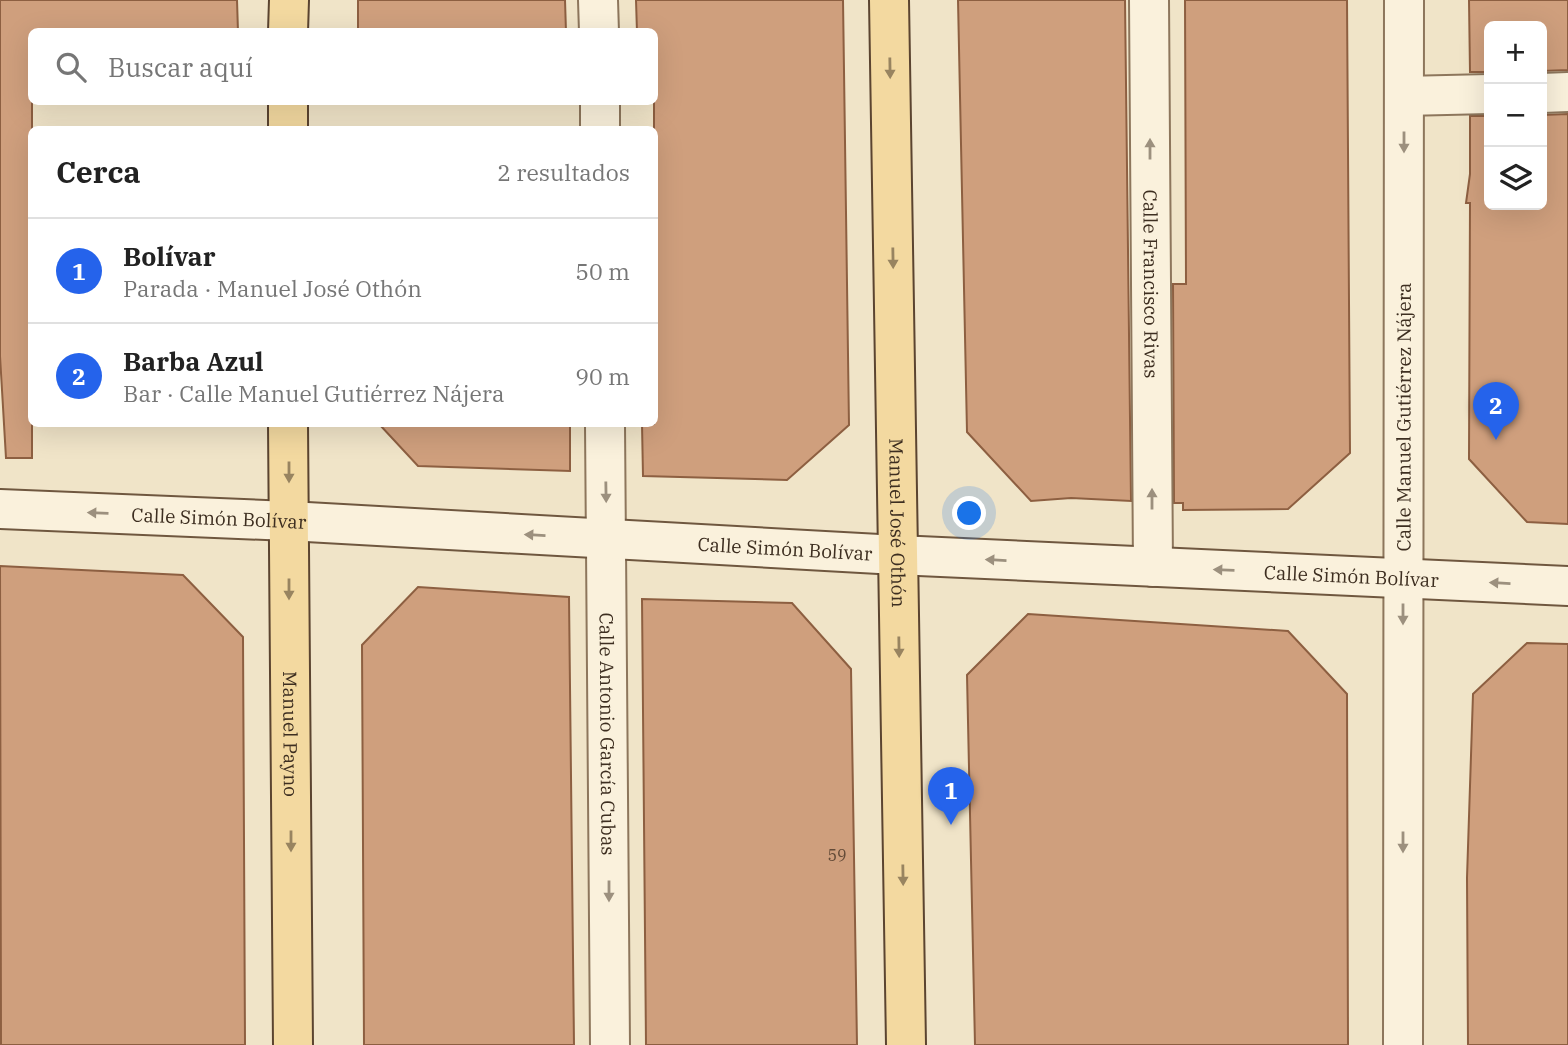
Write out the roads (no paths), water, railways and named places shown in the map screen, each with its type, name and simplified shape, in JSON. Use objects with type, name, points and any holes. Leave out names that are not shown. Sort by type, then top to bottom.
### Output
[{"type":"main road","points":[[289,0],[289,28]]},
{"type":"main road","name":"Manuel José Othón","points":[[889,0],[906,1045]]},
{"type":"main road","points":[[288,105],[288,126]]},
{"type":"main road","name":"Manuel Payno","points":[[288,427],[293,1045]]},
{"type":"street","points":[[598,0],[599,28]]},
{"type":"street","name":"Calle Francisco Rivas","points":[[1149,0],[1153,567]]},
{"type":"street","name":"Calle Manuel Gutiérrez Nájera","points":[[1403,1045],[1404,0]]},
{"type":"street","points":[[1547,93],[1568,92]]},
{"type":"street","points":[[1404,96],[1484,94]]},
{"type":"street","points":[[600,105],[600,126]]},
{"type":"street","name":"Calle Antonio García Cubas","points":[[605,427],[610,1045]]},
{"type":"street","name":"Calle Simón Bolívar","points":[[0,509],[289,521],[897,555],[1568,586]]},
{"type":"place","name":"Barba Azul","points":[[1496,440]]},
{"type":"place","name":"Bolívar","points":[[951,825]]}]
